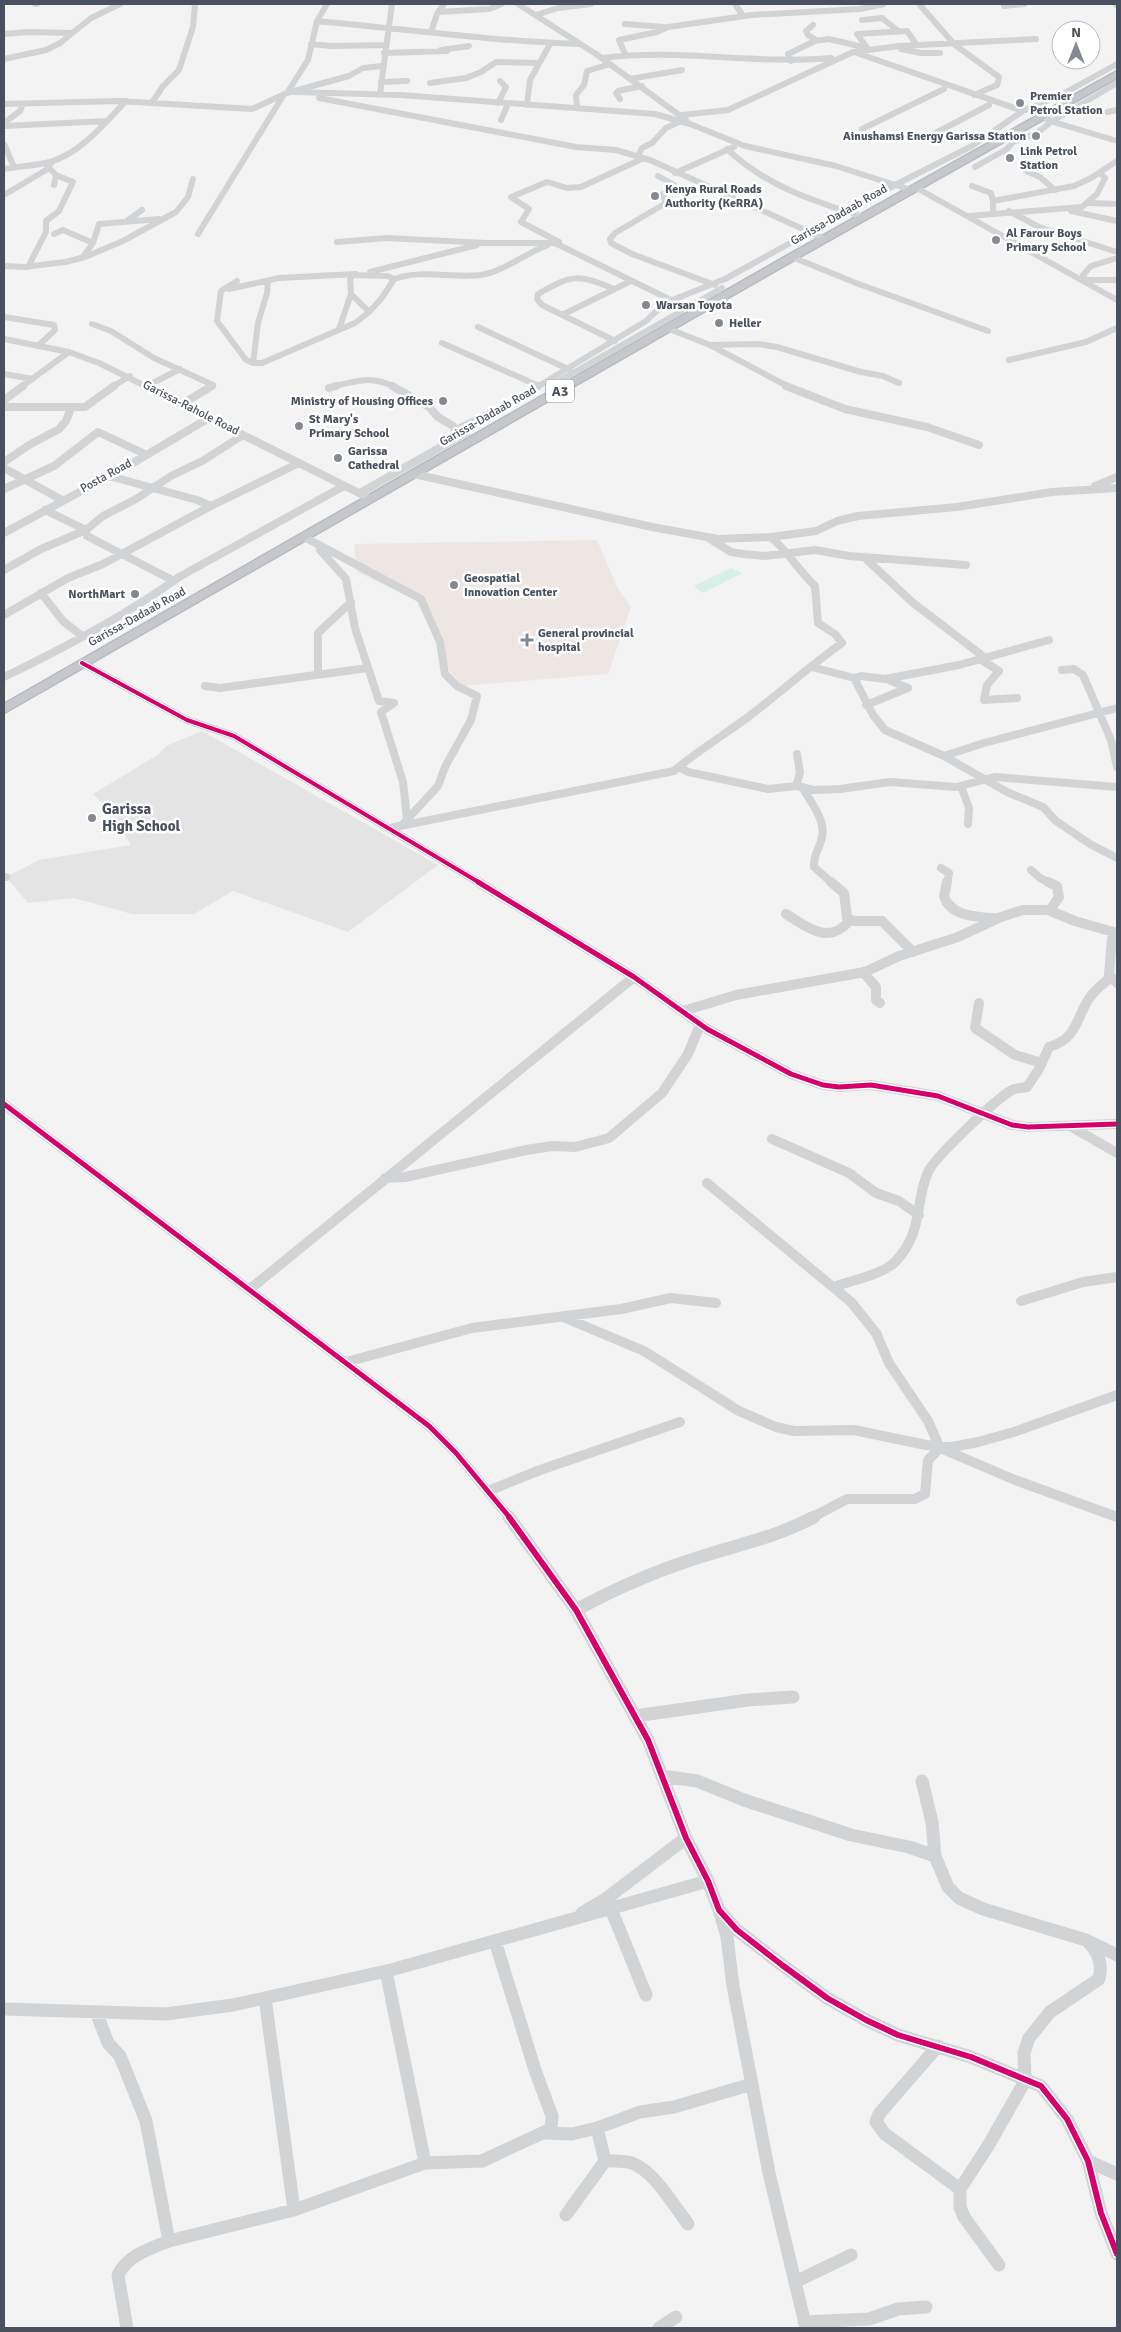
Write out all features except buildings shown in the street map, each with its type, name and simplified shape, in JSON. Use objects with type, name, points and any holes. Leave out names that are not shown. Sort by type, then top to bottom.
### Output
[{"type":"highway","name":"Garissa-Dadaab Road","points":[[4,709],[304,537],[365,496],[414,474],[580,374],[669,329],[727,291],[792,258],[1117,74]]},
{"type":"street","points":[[4,59],[46,50],[96,15],[120,4]]},
{"type":"street","points":[[152,103],[163,86],[179,70],[193,27],[195,4]]},
{"type":"street","points":[[198,234],[291,93],[306,64],[317,21],[327,4]]},
{"type":"street","points":[[380,94],[382,66],[392,4]]},
{"type":"street","points":[[432,32],[438,12],[444,4]]},
{"type":"street","points":[[438,12],[489,8],[502,4]]},
{"type":"street","points":[[518,4],[603,58],[690,124],[740,144],[775,154],[836,166],[913,188],[969,216],[1117,300]]},
{"type":"street","points":[[536,15],[558,8],[591,4]]},
{"type":"street","points":[[735,4],[743,16]]},
{"type":"street","points":[[624,24],[642,22],[649,26],[668,27],[743,16],[860,9],[884,4]]},
{"type":"street","points":[[919,4],[955,45],[999,77],[998,85],[974,95]]},
{"type":"street","points":[[1004,6],[1024,4]]},
{"type":"street","points":[[862,20],[882,18],[888,20],[897,30]]},
{"type":"street","points":[[317,21],[513,42],[579,44]]},
{"type":"street","points":[[814,25],[806,31],[808,35],[816,40]]},
{"type":"street","points":[[625,54],[619,40],[658,32],[668,27]]},
{"type":"street","points":[[868,49],[857,34],[897,30],[907,31],[917,45]]},
{"type":"street","points":[[4,34],[28,32],[72,33]]},
{"type":"street","points":[[788,61],[788,54],[816,40],[826,38],[845,41],[856,47],[868,49]]},
{"type":"street","points":[[603,58],[625,54],[710,55],[788,61],[839,56],[868,49],[896,46],[955,45],[1036,40]]},
{"type":"street","points":[[312,44],[331,46],[386,45]]},
{"type":"street","points":[[527,105],[531,74],[550,44]]},
{"type":"street","points":[[384,53],[438,51],[469,46]]},
{"type":"street","points":[[896,46],[905,51],[921,54],[940,53]]},
{"type":"street","points":[[438,51],[447,52]]},
{"type":"street","points":[[853,52],[974,95],[1021,114]]},
{"type":"street","points":[[291,93],[426,96],[508,104],[655,114],[682,118],[728,110],[839,56]]},
{"type":"street","points":[[788,61],[807,72]]},
{"type":"street","points":[[426,96],[431,80],[448,82],[475,76],[493,66],[496,62],[538,63]]},
{"type":"street","points":[[577,108],[576,96],[584,85],[587,72],[610,64]]},
{"type":"street","points":[[365,496],[457,433],[646,321],[671,300],[725,279],[897,184],[972,146],[1021,114],[1117,64],[1069,100]]},
{"type":"street","points":[[4,104],[126,102],[248,110],[291,93],[349,76],[363,68],[382,66]]},
{"type":"street","points":[[630,79],[682,70]]},
{"type":"street","points":[[909,76],[989,105],[1117,141]]},
{"type":"street","points":[[381,82],[407,81]]},
{"type":"street","points":[[498,103],[506,87],[500,81]]},
{"type":"street","points":[[975,167],[1007,150],[1013,142],[1037,133],[1051,122],[1117,83]]},
{"type":"street","points":[[620,99],[616,93],[618,91],[642,86]]},
{"type":"street","points":[[862,129],[944,89]]},
{"type":"street","points":[[291,93],[566,145],[616,150],[641,157],[825,239]]},
{"type":"street","points":[[4,195],[82,144],[126,102]]},
{"type":"street","points":[[4,125],[20,111],[24,104]]},
{"type":"street","points":[[501,120],[508,104]]},
{"type":"street","points":[[924,139],[989,105]]},
{"type":"street","points":[[561,116],[563,107]]},
{"type":"street","points":[[1107,112],[1117,110]]},
{"type":"street","points":[[641,157],[642,148],[652,143],[666,128],[682,118]]},
{"type":"street","points":[[4,125],[107,121]]},
{"type":"street","points":[[4,144],[7,147],[14,167]]},
{"type":"street","points":[[675,173],[740,144]]},
{"type":"street","points":[[727,150],[740,162],[772,184],[863,217]]},
{"type":"street","points":[[641,157],[581,187],[568,188],[547,182],[512,197],[529,208],[521,222],[631,281],[671,300]]},
{"type":"street","points":[[993,201],[1022,193],[1075,186],[1100,173],[1117,161]]},
{"type":"street","points":[[4,169],[50,165]]},
{"type":"street","points":[[50,165],[56,175],[54,185]]},
{"type":"street","points":[[1026,171],[1040,177],[1055,190]]},
{"type":"street","points":[[969,216],[1009,211],[1082,207],[1097,194],[1105,180],[1100,173]]},
{"type":"street","points":[[28,267],[46,232],[46,221],[58,211],[59,206],[72,188],[73,182],[56,175]]},
{"type":"street","points":[[658,176],[674,185],[663,194],[663,199],[666,203],[615,232],[610,239],[611,243],[632,254],[727,291]]},
{"type":"street","points":[[4,266],[28,267],[50,265],[109,248],[176,212],[190,194],[193,179]]},
{"type":"street","points":[[972,186],[991,192],[993,213]]},
{"type":"street","points":[[1088,203],[1117,204]]},
{"type":"street","points":[[1063,209],[1117,221]]},
{"type":"street","points":[[126,222],[142,210]]},
{"type":"street","points":[[1009,211],[1039,227],[1117,252]]},
{"type":"street","points":[[83,257],[93,244],[99,224],[162,219]]},
{"type":"street","points":[[54,234],[63,230],[93,244]]},
{"type":"street","points":[[336,242],[387,238],[487,243],[555,243],[565,246]]},
{"type":"street","points":[[350,275],[487,243]]},
{"type":"street","points":[[221,291],[217,322],[236,344],[246,360],[253,364],[262,363],[355,323],[381,301],[392,280],[407,274],[472,275],[492,272],[539,247],[555,243]]},
{"type":"street","points":[[792,258],[988,331]]},
{"type":"street","points":[[1084,280],[1083,275],[1091,266],[1117,258]]},
{"type":"street","points":[[339,329],[351,294],[350,275]]},
{"type":"street","points":[[221,291],[268,280],[295,277],[387,276],[392,280]]},
{"type":"street","points":[[614,289],[582,276],[577,276],[557,283],[538,294],[537,299],[542,305],[564,314],[614,341]]},
{"type":"street","points":[[253,364],[258,323],[267,293],[268,280]]},
{"type":"street","points":[[1084,280],[1117,280]]},
{"type":"street","points":[[221,291],[237,281]]},
{"type":"street","points":[[564,314],[631,281]]},
{"type":"street","points":[[457,433],[580,374],[727,291]]},
{"type":"street","points":[[351,294],[369,312]]},
{"type":"street","points":[[4,317],[54,325],[55,330],[38,346]]},
{"type":"street","points":[[92,324],[111,331],[154,358],[210,383],[214,387],[182,404]]},
{"type":"street","points":[[478,327],[580,374]]},
{"type":"street","points":[[1008,360],[1086,342],[1117,328]]},
{"type":"street","points":[[669,329],[710,345],[781,384],[845,409],[927,427],[978,444]]},
{"type":"street","name":"Garissa-Rahole Road","points":[[4,339],[89,358],[130,376],[242,435],[365,496]]},
{"type":"street","points":[[442,343],[539,386]]},
{"type":"street","points":[[710,345],[758,344],[777,347],[861,372],[883,376],[899,383]]},
{"type":"street","points":[[4,400],[69,352]]},
{"type":"street","points":[[147,386],[180,369]]},
{"type":"street","points":[[4,374],[33,379]]},
{"type":"street","points":[[4,407],[71,408],[89,405],[106,391],[130,376]]},
{"type":"street","points":[[329,388],[360,379],[383,381],[429,408],[468,443]]},
{"type":"street","points":[[4,462],[38,440],[58,432],[69,418],[71,408]]},
{"type":"street","name":"Posta Road","points":[[5,531],[109,476],[145,454],[160,448],[209,418]]},
{"type":"street","points":[[4,489],[54,466],[98,432],[145,454]]},
{"type":"street","points":[[4,570],[41,549],[86,530],[103,516],[124,506],[170,476],[204,460],[242,435]]},
{"type":"street","points":[[4,615],[73,575],[90,570],[179,525],[210,506],[299,463]]},
{"type":"street","points":[[4,468],[62,500]]},
{"type":"street","points":[[414,474],[707,537],[771,537],[816,531],[837,521],[858,516],[940,509],[1052,492],[1117,488]]},
{"type":"street","points":[[109,476],[197,500],[210,506]]},
{"type":"street","points":[[1087,490],[1117,477]]},
{"type":"street","points":[[4,678],[82,636],[156,594],[174,581],[344,486]]},
{"type":"street","points":[[45,510],[86,530]]},
{"type":"street","points":[[86,530],[87,536],[174,581]]},
{"type":"street","points":[[304,537],[396,582],[421,599],[422,609],[439,640],[447,678],[469,693],[477,696],[471,720],[445,767],[438,786],[405,822]]},
{"type":"street","points":[[707,537],[735,552],[765,556],[815,550],[864,557],[966,565]]},
{"type":"street","points":[[771,537],[788,552],[803,575],[815,586],[818,623],[835,634],[842,643],[820,658],[812,667]]},
{"type":"street","points":[[316,544],[346,579],[355,628],[379,701],[394,703],[381,712],[403,782],[405,822]]},
{"type":"street","points":[[864,557],[912,602],[1000,671],[987,685],[984,700],[1017,698]]},
{"type":"street","points":[[41,593],[63,621],[82,636]]},
{"type":"street","points":[[318,674],[318,634],[351,602]]},
{"type":"street","points":[[885,679],[938,670],[1049,640]]},
{"type":"street","points":[[82,663],[187,720],[234,736],[390,828],[634,977],[700,1025],[771,1065],[809,1082],[839,1087],[871,1085],[938,1096],[1012,1125],[1028,1127],[1117,1124]]},
{"type":"street","points":[[390,828],[405,822],[674,771],[752,714],[807,668],[812,667],[854,678],[861,676],[885,679],[908,688],[866,705]]},
{"type":"street","points":[[205,686],[220,688],[368,668]]},
{"type":"street","points":[[1062,670],[1074,670],[1083,675],[1111,740],[1117,767]]},
{"type":"street","points":[[854,678],[866,705],[885,730],[944,756],[985,780],[1042,807],[1056,821],[1090,844],[1117,858]]},
{"type":"street","points":[[944,756],[969,747],[1117,708]]},
{"type":"street","points":[[797,754],[800,773],[799,787],[821,823],[823,833],[821,843],[813,860],[814,867],[844,893],[846,914],[849,921]]},
{"type":"street","points":[[679,767],[688,772],[768,789],[799,787],[814,790],[840,789],[890,782],[961,786],[995,777],[1034,779],[1117,788]]},
{"type":"street","points":[[961,786],[969,808],[968,824]]},
{"type":"street","points":[[941,868],[949,873],[944,898],[949,907],[960,912],[994,918]]},
{"type":"street","points":[[1031,870],[1040,878],[1057,886],[1059,897],[1050,910]]},
{"type":"street","points":[[683,1011],[736,995],[863,972],[880,963],[933,943],[958,937],[994,918],[1027,910],[1050,910],[1062,917],[1117,933],[1112,938],[1114,981],[1091,995],[1078,1026],[1058,1046],[1049,1047],[1042,1063],[1027,1087],[1013,1088],[957,1138],[928,1171],[918,1225],[905,1250],[895,1263],[883,1270],[832,1287]]},
{"type":"street","points":[[786,914],[808,930],[815,931],[834,931],[843,928],[849,921],[881,920],[913,952]]},
{"type":"street","points":[[863,972],[876,987],[876,1000],[880,1003]]},
{"type":"street","points":[[250,1289],[634,977]]},
{"type":"street","points":[[979,1003],[975,1028],[1001,1048],[1029,1061],[1042,1063]]},
{"type":"street","points":[[385,1178],[405,1178],[428,1170],[526,1150],[552,1146],[575,1147],[609,1138],[662,1093],[688,1054],[700,1025]]},
{"type":"street","points":[[4,1104],[429,1426],[456,1453],[518,1528],[576,1610],[648,1740],[686,1838],[708,1881],[719,1910],[727,1937],[733,1986],[769,2173],[805,2325],[869,2319],[898,2309],[926,2307]]},
{"type":"street","points":[[1069,1126],[1117,1153]]},
{"type":"street","points":[[772,1139],[849,1173],[876,1193],[899,1201],[919,1215]]},
{"type":"street","points":[[707,1183],[832,1287],[866,1318],[889,1363],[928,1421],[940,1448],[1015,1480],[1117,1517]]},
{"type":"street","points":[[1021,1301],[1083,1282],[1117,1277]]},
{"type":"street","points":[[346,1362],[472,1328],[621,1309],[671,1298],[716,1303]]},
{"type":"street","points":[[563,1317],[652,1356],[680,1376],[766,1423],[794,1431],[860,1430],[926,1447],[940,1448],[967,1445],[1060,1416],[1085,1404],[1117,1395]]},
{"type":"street","points":[[488,1492],[540,1470],[680,1422]]},
{"type":"street","points":[[576,1610],[615,1589],[656,1572],[713,1553],[760,1541],[806,1521],[847,1499],[915,1499],[925,1494],[928,1460],[940,1448]]},
{"type":"street","points":[[635,1716],[741,1701],[793,1697]]},
{"type":"street","points":[[662,1776],[697,1782],[744,1800],[851,1835],[909,1847],[935,1856]]},
{"type":"street","points":[[922,1781],[932,1822],[935,1856],[948,1887],[959,1898],[983,1909],[1086,1940],[1117,1954]]},
{"type":"street","points":[[571,1920],[607,1898],[686,1838]]},
{"type":"street","points":[[4,2010],[166,2014],[232,2005],[386,1971],[708,1881]]},
{"type":"street","points":[[611,1909],[646,1995]]},
{"type":"street","points":[[719,1910],[736,1930],[827,1998],[866,2020],[898,2035],[972,2057],[1025,2081],[1041,2086],[1067,2119],[1088,2161],[1101,2213],[1117,2254]]},
{"type":"street","points":[[999,2265],[964,2217],[960,2207],[960,2189],[988,2146],[1025,2081],[1025,2046],[1035,2029],[1061,2004],[1099,1979],[1101,1972],[1099,1958],[1095,1947],[1086,1940]]},
{"type":"street","points":[[127,2328],[118,2284],[118,2275],[135,2255],[169,2242],[294,2210],[425,2163],[463,2164],[482,2161],[546,2133],[551,2129],[552,2116],[535,2070],[495,1941]]},
{"type":"street","points":[[386,1971],[425,2163]]},
{"type":"street","points":[[265,1998],[294,2210]]},
{"type":"street","points":[[96,2012],[108,2042],[120,2056],[128,2072],[146,2121],[169,2242]]},
{"type":"street","points":[[938,2046],[879,2114],[876,2122],[885,2134],[960,2189]]},
{"type":"street","points":[[546,2133],[572,2134],[597,2128],[640,2112],[674,2106],[752,2084]]},
{"type":"street","points":[[566,2215],[605,2161],[597,2128]]},
{"type":"street","points":[[605,2161],[623,2161],[636,2165],[648,2174],[688,2224]]},
{"type":"street","points":[[1088,2161],[1115,2170]]},
{"type":"street","points":[[795,2282],[851,2255]]},
{"type":"street","points":[[659,2328],[676,2317]]},
{"type":"shaded area","name":"General provincial hospital","points":[[597,540],[618,589],[631,607],[608,674],[463,686],[451,673],[416,600],[357,572],[354,544]]},
{"type":"shaded area","points":[[202,731],[438,865],[348,932],[233,891],[194,914],[132,914],[74,898],[28,903],[6,877],[39,860],[131,845],[108,809],[93,794],[159,754],[166,746]]},
{"type":"green space","points":[[731,568],[742,573],[703,593],[694,586]]},
{"type":"cycle path","points":[[82,663],[187,720],[234,736],[390,828],[634,977],[707,1029],[791,1074],[823,1085],[839,1087],[871,1085],[938,1096],[1012,1125],[1028,1127],[1117,1124]]},
{"type":"cycle path","points":[[4,1104],[429,1426],[456,1453],[518,1528],[576,1610],[648,1740],[686,1838],[708,1881],[719,1910],[737,1930],[782,1965],[827,1998],[866,2020],[898,2035],[971,2057],[1041,2086],[1067,2119],[1088,2161],[1101,2213],[1117,2254]]},
{"type":"place","name":"Premier Petrol Station","points":[[1020,103]]},
{"type":"place","name":"Ainushamsi Energy Garissa Station","points":[[1036,136]]},
{"type":"place","name":"Link Petrol Station","points":[[1010,158]]},
{"type":"place","name":"Kenya Rural Roads Authority (KeRRA)","points":[[655,196]]},
{"type":"place","name":"Al Farour Boys Primary School","points":[[996,240]]},
{"type":"place","name":"Warsan Toyota","points":[[646,305]]},
{"type":"place","name":"Heller","points":[[719,323]]},
{"type":"place","name":"Ministry of Housing Offices","points":[[443,401]]},
{"type":"place","name":"St Mary's Primary School","points":[[299,426]]},
{"type":"place","name":"Garissa Cathedral","points":[[338,458]]},
{"type":"place","name":"Geospatial Innovation Center","points":[[454,585]]},
{"type":"place","name":"NorthMart","points":[[135,594]]},
{"type":"place","name":"General provincial hospital","points":[[527,640]]},
{"type":"place","name":"Garissa High School","points":[[92,818]]}]
